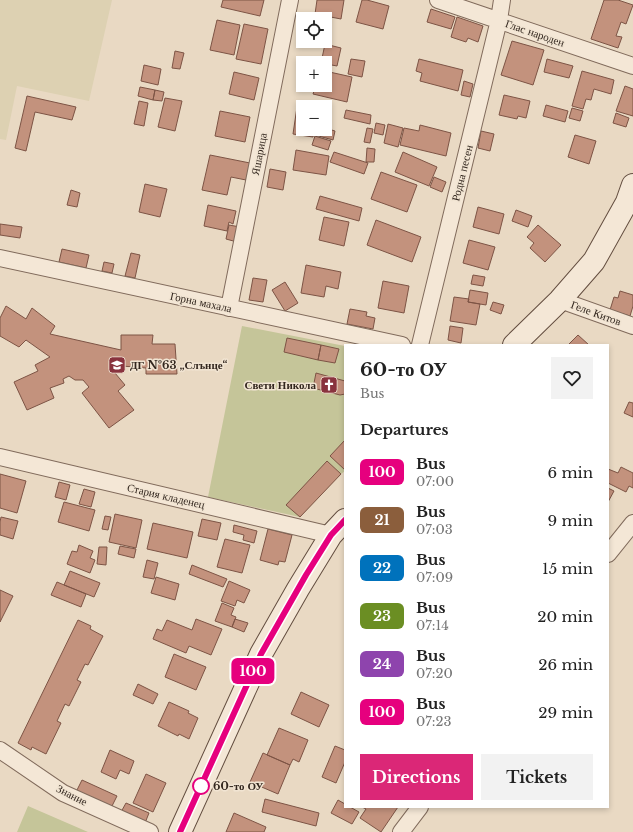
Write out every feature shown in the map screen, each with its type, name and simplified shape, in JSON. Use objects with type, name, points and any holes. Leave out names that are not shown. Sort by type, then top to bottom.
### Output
[{"type":"street","name":"Яшарица","points":[[229,308],[290,0]]},
{"type":"street","name":"Глас народен","points":[[438,0],[633,66]]},
{"type":"street","name":"Родна песен","points":[[420,344],[499,20],[502,0]]},
{"type":"street","points":[[515,344],[560,300],[594,261],[627,202],[633,185]]},
{"type":"street","name":"Горна махала","points":[[0,258],[397,344]]},
{"type":"street","name":"Геле Китов","points":[[560,300],[633,326]]},
{"type":"street","name":"Стария кладенец","points":[[0,457],[338,528]]},
{"type":"street","points":[[609,553],[633,524]]},
{"type":"street","points":[[180,832],[261,654],[298,589],[338,528]]},
{"type":"street","name":"Знание","points":[[0,750],[64,792],[150,832]]},
{"type":"street","points":[[401,832],[419,808]]},
{"type":"shaded area","points":[[0,0],[112,0],[89,101],[17,86],[6,140],[0,139]]},
{"type":"green space","points":[[242,326],[344,346],[344,472],[300,517],[208,497]]},
{"type":"green space","points":[[28,806],[88,832],[17,832]]},
{"type":"building","points":[[223,0],[264,0],[260,16],[221,7]]},
{"type":"building","points":[[317,0],[344,0],[341,19],[332,17],[332,12],[315,12]]},
{"type":"building","points":[[362,0],[389,6],[383,29],[356,22]]},
{"type":"building","points":[[604,0],[618,0],[633,5],[626,24],[621,22],[616,36],[622,37],[618,48],[591,39]]},
{"type":"building","points":[[431,9],[455,17],[451,29],[427,22]]},
{"type":"building","points":[[457,17],[483,26],[478,42],[468,38],[466,42],[451,37]]},
{"type":"building","points":[[217,20],[240,25],[234,55],[210,50]]},
{"type":"building","points":[[244,24],[268,29],[261,64],[236,59]]},
{"type":"building","points":[[512,41],[544,50],[533,85],[501,75]]},
{"type":"building","points":[[332,46],[341,48],[337,66],[332,65],[332,56],[322,56],[324,48],[332,48]]},
{"type":"building","points":[[175,51],[184,53],[180,69],[172,68]]},
{"type":"building","points":[[351,59],[365,61],[362,77],[348,74]]},
{"type":"building","points":[[419,59],[463,70],[458,91],[420,81],[422,73],[416,71]]},
{"type":"building","points":[[547,59],[573,66],[569,78],[544,72]]},
{"type":"building","points":[[144,65],[161,69],[158,85],[141,81]]},
{"type":"building","points":[[582,71],[614,80],[611,94],[594,89],[591,100],[586,99],[583,109],[572,106]]},
{"type":"building","points":[[234,72],[259,78],[254,100],[229,94]]},
{"type":"building","points":[[332,73],[352,77],[347,102],[313,94],[314,92],[332,92]]},
{"type":"building","points":[[464,81],[473,84],[470,97],[461,95]]},
{"type":"building","points":[[625,86],[633,89],[633,116],[616,111]]},
{"type":"building","points":[[140,87],[155,90],[153,100],[138,96]]},
{"type":"building","points":[[155,90],[164,92],[162,101],[153,100]]},
{"type":"building","points":[[504,95],[530,101],[526,118],[518,116],[517,119],[499,115]]},
{"type":"building","points":[[27,96],[76,107],[72,120],[35,112],[26,151],[15,148]]},
{"type":"building","points":[[165,98],[182,101],[175,131],[158,127]]},
{"type":"building","points":[[139,101],[148,103],[144,126],[134,124]]},
{"type":"building","points":[[546,105],[568,111],[565,122],[543,116]]},
{"type":"building","points":[[572,108],[583,111],[580,121],[569,118]]},
{"type":"building","points":[[346,110],[371,115],[370,124],[344,118]]},
{"type":"building","points":[[220,111],[250,117],[245,142],[215,136]]},
{"type":"building","points":[[616,113],[629,118],[626,127],[613,123]]},
{"type":"building","points":[[296,114],[296,134],[293,134]]},
{"type":"building","points":[[376,123],[385,125],[383,135],[374,133]]},
{"type":"building","points":[[388,124],[403,128],[398,147],[384,143]]},
{"type":"building","points":[[420,125],[451,133],[446,156],[400,145],[404,128],[419,131]]},
{"type":"building","points":[[367,128],[373,129],[370,143],[364,142]]},
{"type":"building","points":[[332,130],[335,131],[333,140],[319,136],[332,136]]},
{"type":"building","points":[[481,131],[494,134],[490,151],[478,148]]},
{"type":"building","points":[[575,135],[596,141],[589,164],[568,157]]},
{"type":"building","points":[[315,136],[331,141],[328,150],[312,145]]},
{"type":"building","points":[[367,148],[375,149],[374,162],[366,162]]},
{"type":"building","points":[[296,150],[329,156],[326,175],[293,170]]},
{"type":"building","points":[[334,152],[368,163],[364,174],[330,162]]},
{"type":"building","points":[[403,152],[437,167],[429,186],[395,172]]},
{"type":"building","points":[[210,155],[250,163],[246,180],[231,177],[227,195],[202,190]]},
{"type":"building","points":[[270,169],[286,172],[283,190],[267,187]]},
{"type":"building","points":[[381,172],[417,185],[407,212],[371,199]]},
{"type":"building","points":[[434,177],[446,182],[442,192],[430,187]]},
{"type":"building","points":[[145,184],[167,189],[160,217],[139,212]]},
{"type":"building","points":[[71,190],[80,193],[77,207],[67,205]]},
{"type":"building","points":[[320,196],[362,208],[359,221],[316,209]]},
{"type":"building","points":[[208,205],[236,211],[233,224],[229,222],[227,231],[204,226]]},
{"type":"building","points":[[478,207],[504,214],[499,234],[473,227]]},
{"type":"building","points":[[516,210],[532,216],[528,227],[512,221]]},
{"type":"building","points":[[324,217],[349,222],[344,246],[319,240]]},
{"type":"building","points":[[376,220],[421,237],[412,262],[367,245]]},
{"type":"building","points":[[0,224],[22,227],[20,238],[0,235]]},
{"type":"building","points":[[229,225],[240,227],[237,242],[226,239]]},
{"type":"building","points":[[538,225],[561,245],[545,262],[530,248],[534,243],[527,237]]},
{"type":"building","points":[[469,240],[495,247],[488,270],[463,263]]},
{"type":"building","points":[[62,249],[89,255],[86,268],[59,262]]},
{"type":"building","points":[[131,253],[140,255],[135,278],[125,276]]},
{"type":"building","points":[[104,262],[114,264],[112,273],[102,271]]},
{"type":"building","points":[[306,265],[341,272],[338,289],[326,286],[324,297],[301,293]]},
{"type":"building","points":[[473,275],[485,277],[483,286],[471,284]]},
{"type":"building","points":[[253,278],[267,280],[263,302],[249,300]]},
{"type":"building","points":[[383,281],[409,286],[404,313],[378,308]]},
{"type":"building","points":[[285,282],[298,303],[285,311],[272,290]]},
{"type":"building","points":[[470,290],[488,293],[486,305],[468,302]]},
{"type":"building","points":[[620,291],[633,295],[633,306],[630,316],[610,310],[614,297],[618,298]]},
{"type":"building","points":[[454,297],[469,299],[468,302],[480,304],[476,325],[450,321]]},
{"type":"building","points":[[493,302],[504,305],[501,314],[490,310]]},
{"type":"building","points":[[6,306],[26,319],[32,308],[55,326],[50,334],[121,350],[121,335],[153,335],[152,344],[175,344],[177,374],[146,374],[146,368],[122,366],[115,373],[125,385],[118,391],[134,410],[109,428],[82,393],[89,387],[83,380],[75,380],[69,376],[63,379],[64,383],[50,388],[54,398],[27,410],[14,382],[38,371],[35,365],[50,357],[26,340],[19,347],[0,336],[0,318]]},
{"type":"building","points":[[350,309],[367,312],[366,316],[375,318],[373,329],[347,324]]},
{"type":"building","points":[[450,326],[463,328],[461,343],[448,340]]},
{"type":"building","points":[[578,335],[588,344],[569,344]]},
{"type":"building","points":[[287,338],[321,345],[318,360],[284,352]]},
{"type":"building","points":[[321,345],[339,349],[335,363],[318,360]]},
{"type":"building","name":"Свети Никола","points":[[316,373],[344,381],[344,394],[340,395],[313,388]]},
{"type":"building","points":[[629,402],[633,403],[633,417],[624,413]]},
{"type":"building","points":[[344,441],[344,469],[330,456]]},
{"type":"building","points":[[327,461],[341,474],[300,517],[286,505]]},
{"type":"building","points":[[621,467],[633,473],[633,488],[629,486],[626,492],[609,484],[609,469],[618,473]]},
{"type":"building","points":[[0,474],[26,481],[17,513],[0,508]]},
{"type":"building","points":[[59,482],[70,485],[66,500],[55,497]]},
{"type":"building","points":[[609,488],[614,491],[609,500]]},
{"type":"building","points":[[84,489],[95,492],[91,507],[79,504]]},
{"type":"building","points":[[64,502],[95,510],[89,531],[58,522]]},
{"type":"building","points":[[115,514],[142,520],[136,548],[109,542]]},
{"type":"building","points":[[105,516],[111,517],[108,530],[102,529]]},
{"type":"building","points":[[1,517],[18,521],[13,539],[0,535]]},
{"type":"building","points":[[202,519],[221,523],[217,540],[198,536]]},
{"type":"building","points":[[153,523],[193,532],[187,558],[147,549]]},
{"type":"building","points":[[234,525],[257,531],[254,543],[243,540],[244,535],[233,532]]},
{"type":"building","points":[[268,529],[292,535],[285,562],[279,561],[278,565],[260,560]]},
{"type":"building","points":[[225,539],[250,545],[242,573],[217,567]]},
{"type":"building","points":[[79,545],[93,551],[90,558],[95,560],[90,573],[67,564],[72,551],[77,552]]},
{"type":"building","points":[[120,546],[136,549],[134,558],[118,554]]},
{"type":"building","points":[[99,547],[107,547],[106,565],[97,564]]},
{"type":"building","points":[[147,560],[158,563],[154,579],[143,577]]},
{"type":"building","points":[[192,565],[227,579],[223,587],[189,574]]},
{"type":"building","points":[[70,571],[100,583],[94,597],[64,585]]},
{"type":"building","points":[[156,577],[179,584],[175,600],[151,593]]},
{"type":"building","points":[[229,581],[250,590],[244,603],[237,600],[235,606],[221,601]]},
{"type":"building","points":[[57,582],[86,594],[81,607],[51,595]]},
{"type":"building","points":[[0,590],[13,596],[0,622]]},
{"type":"building","points":[[222,603],[234,608],[231,615],[236,617],[232,627],[215,621]]},
{"type":"building","points":[[196,619],[222,629],[211,655],[189,646],[186,653],[153,639],[157,629],[162,631],[167,620],[192,630]]},
{"type":"building","points":[[235,619],[248,623],[244,632],[232,627]]},
{"type":"building","points":[[78,620],[91,626],[90,629],[103,636],[88,665],[85,664],[77,680],[81,682],[69,706],[65,704],[57,721],[61,723],[46,754],[32,747],[31,750],[18,743]]},
{"type":"building","points":[[174,654],[206,667],[196,690],[165,677]]},
{"type":"building","points":[[138,684],[158,694],[153,704],[133,695]]},
{"type":"building","points":[[301,692],[329,705],[319,727],[291,714]]},
{"type":"building","points":[[169,702],[189,711],[188,713],[198,718],[189,739],[179,734],[178,736],[158,726]]},
{"type":"building","points":[[279,728],[308,740],[299,762],[293,759],[290,765],[267,755]]},
{"type":"building","points":[[335,746],[344,750],[344,764],[336,783],[322,777]]},
{"type":"building","points":[[110,750],[134,761],[129,774],[120,770],[116,779],[101,772]]},
{"type":"building","points":[[263,753],[290,765],[278,794],[250,782]]},
{"type":"building","points":[[146,774],[166,783],[153,812],[133,803]]},
{"type":"building","points":[[82,780],[117,796],[111,808],[76,792]]},
{"type":"building","points":[[265,799],[319,813],[316,826],[262,812]]},
{"type":"building","points":[[338,800],[344,803],[344,808],[352,808],[359,812],[352,824],[331,813]]},
{"type":"building","points":[[126,803],[149,813],[145,823],[121,812]]},
{"type":"building","points":[[364,808],[397,808],[381,832],[360,818],[366,809]]},
{"type":"building","points":[[234,813],[266,827],[264,832],[226,832]]},
{"type":"bus line","name":"100","points":[[180,832],[261,654],[306,575],[331,535],[344,521]]},
{"type":"place","name":"ДГ №63 „Слънце“","points":[[117,365]]},
{"type":"place","name":"Свети Никола","points":[[329,385]]},
{"type":"place","name":"60-то ОУ","points":[[201,786]]}]
